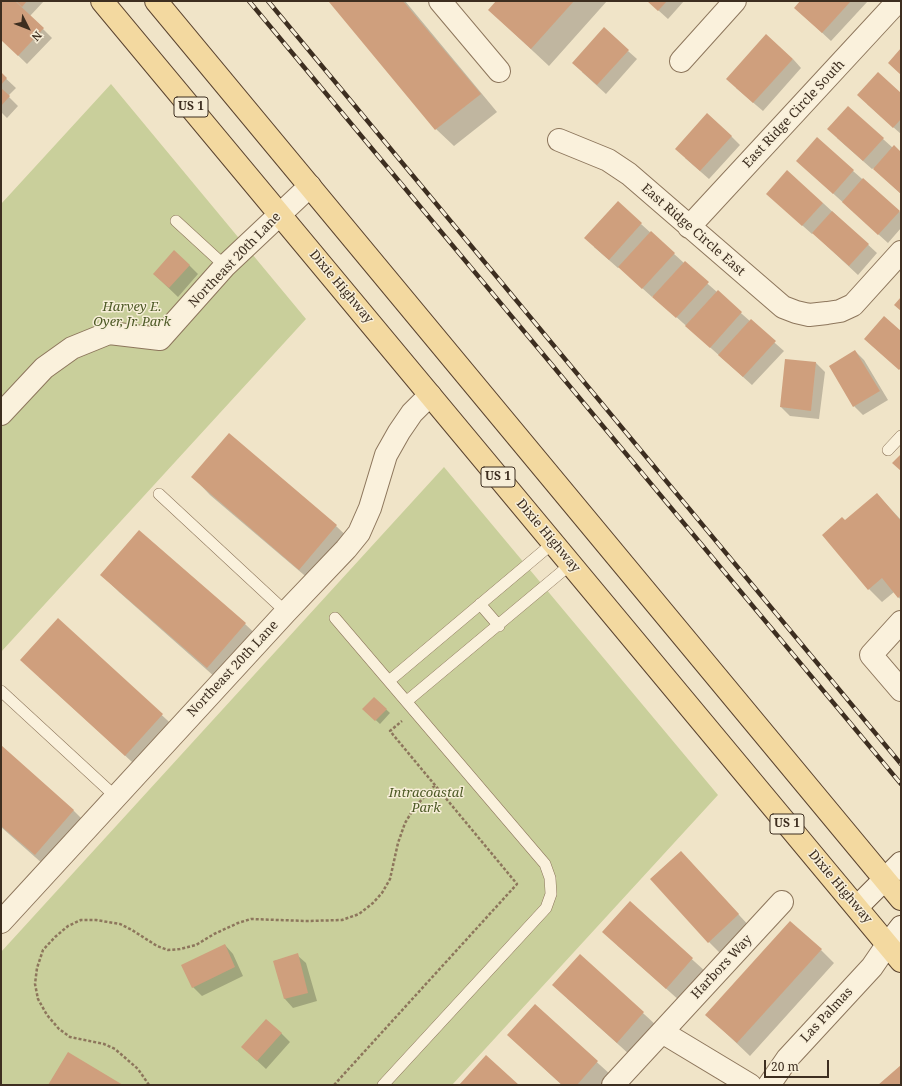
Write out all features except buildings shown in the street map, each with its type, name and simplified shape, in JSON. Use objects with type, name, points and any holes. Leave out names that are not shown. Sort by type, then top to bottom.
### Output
[{"type":"main road","name":"Dixie Highway","points":[[102,1],[901,961]]},
{"type":"main road","points":[[156,1],[901,899]]},
{"type":"street","points":[[681,61],[735,1]]},
{"type":"street","name":"East Ridge Circle South","points":[[689,227],[898,1]]},
{"type":"street","points":[[451,5],[499,72]]},
{"type":"street","name":"East Ridge Circle East","points":[[559,140],[608,160],[629,174],[783,307],[796,312],[809,315],[827,313],[840,311],[853,304],[901,252]]},
{"type":"street","name":"Northeast 20th Lane","points":[[1,414],[44,368],[72,348],[109,333],[160,339],[225,266],[279,213],[310,186]]},
{"type":"street","name":"Northeast 20th Lane","points":[[1,922],[286,612],[346,549],[359,533],[370,508],[386,455],[406,420],[430,395]]},
{"type":"street","points":[[901,622],[871,655],[901,690]]},
{"type":"street","points":[[857,908],[901,863]]},
{"type":"street","name":"Harbors Way","points":[[613,1085],[782,902]]},
{"type":"street","name":"Las Palmas","points":[[769,1085],[787,1059],[872,967],[901,927]]},
{"type":"street","points":[[662,1032],[750,1085]]},
{"type":"lane","points":[[176,221],[225,266]]},
{"type":"lane","points":[[888,450],[901,436]]},
{"type":"lane","points":[[159,494],[286,612]]},
{"type":"lane","points":[[389,681],[553,543]]},
{"type":"lane","points":[[407,701],[571,564]]},
{"type":"lane","points":[[480,604],[498,626]]},
{"type":"lane","points":[[336,618],[545,864],[550,878],[551,894],[546,908],[383,1085]]},
{"type":"lane","points":[[1,691],[116,797]]},
{"type":"path","points":[[334,1085],[517,884],[390,732],[403,721]]},
{"type":"path","points":[[149,1085],[138,1069],[115,1049],[104,1044],[70,1038],[59,1029],[47,1014],[38,999],[35,984],[37,968],[43,950],[55,937],[68,926],[81,920],[96,920],[120,924],[157,946],[168,950],[196,945],[214,934],[238,923],[252,919],[307,921],[342,920],[359,914],[373,903],[382,893],[390,880],[398,843],[405,823],[414,808],[435,786]]},
{"type":"green space","name":"Harvey E. Oyer, Jr. Park","points":[[111,84],[306,319],[1,652],[1,204]]},
{"type":"green space","name":"Intracoastal Park","points":[[444,467],[718,795],[452,1085],[1,1085],[1,952]]},
{"type":"railway","points":[[249,1],[901,784]]},
{"type":"railway","points":[[268,1],[901,764]]}]
